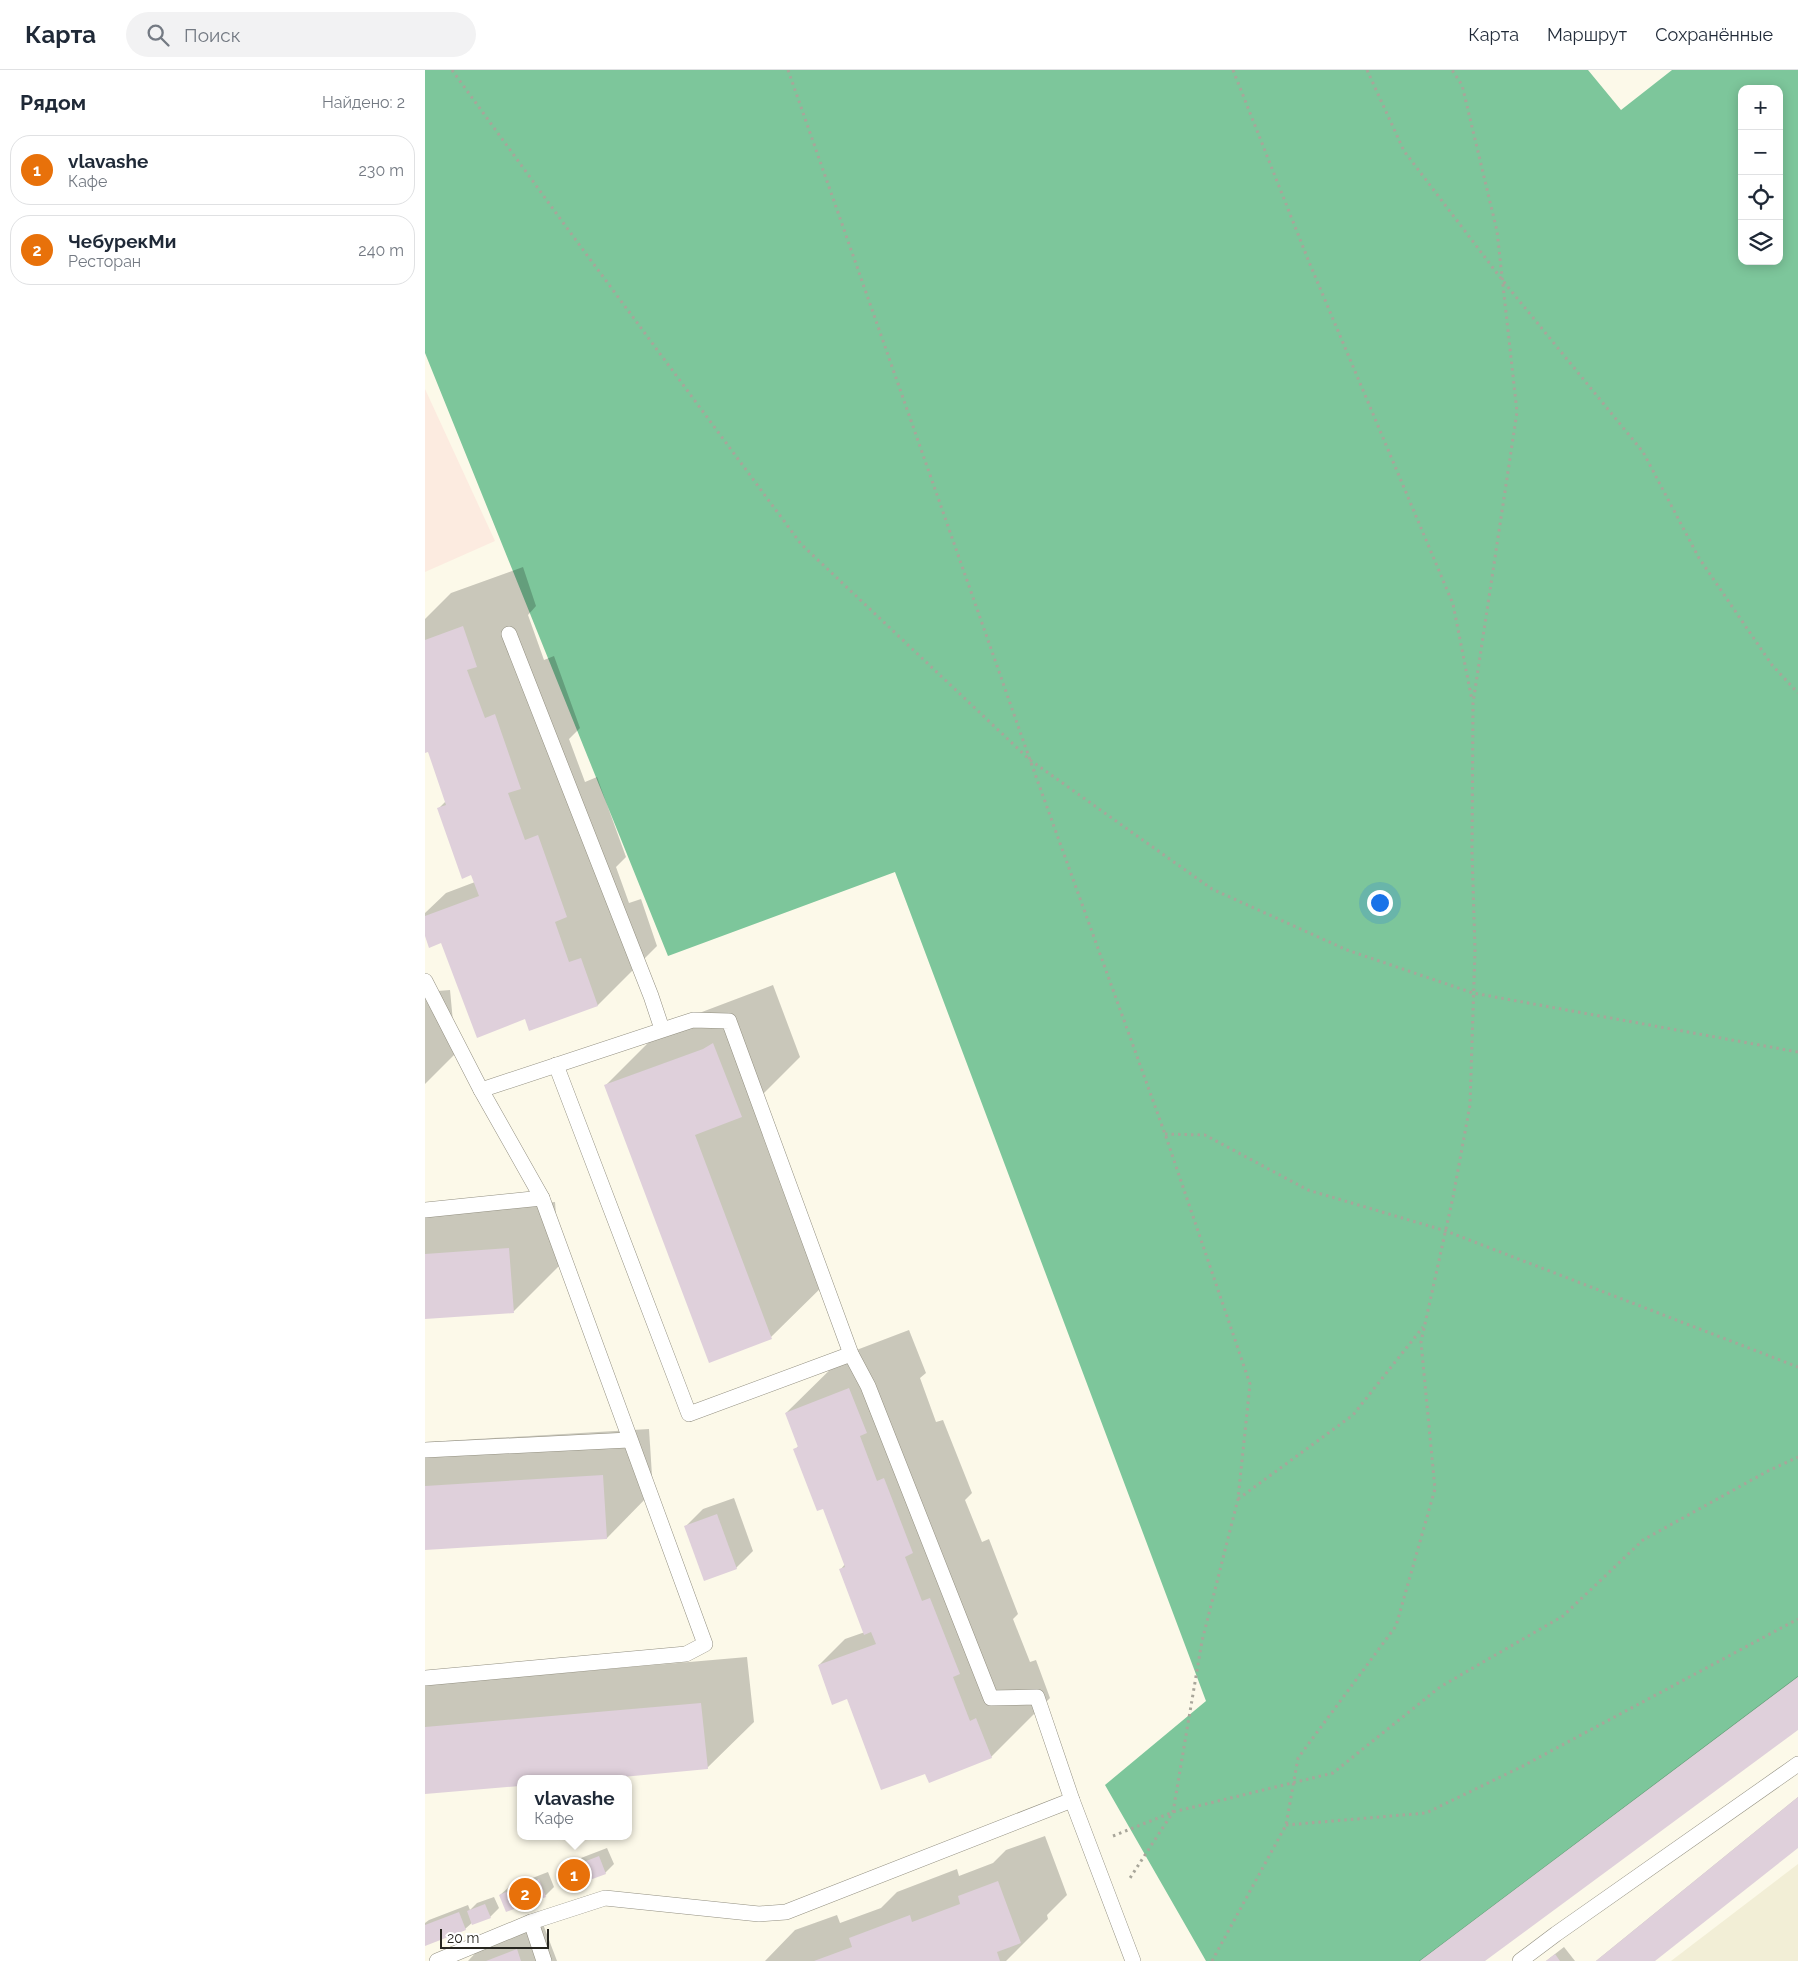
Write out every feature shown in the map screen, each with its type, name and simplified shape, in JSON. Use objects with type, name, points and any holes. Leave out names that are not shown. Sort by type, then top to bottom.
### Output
[{"type":"lane","points":[[509,634],[651,996],[662,1029]]},
{"type":"lane","points":[[425,981],[481,1090],[542,1198],[705,1644],[686,1654],[425,1678]]},
{"type":"lane","points":[[481,1090],[693,1020],[729,1021],[851,1354],[868,1386],[991,1698],[1037,1697],[1072,1800],[1133,1961]]},
{"type":"lane","points":[[557,1065],[689,1414],[851,1354]]},
{"type":"lane","points":[[425,1210],[542,1198]]},
{"type":"lane","points":[[425,1450],[629,1440]]},
{"type":"lane","points":[[1521,1961],[1556,1934],[1798,1764]]},
{"type":"lane","points":[[437,1961],[531,1922],[605,1898],[759,1914],[786,1912],[1072,1800]]},
{"type":"lane","points":[[531,1922],[544,1961]]},
{"type":"path","points":[[452,70],[801,544],[1030,760],[1212,889],[1347,950],[1473,994],[1798,1052]]},
{"type":"path","points":[[788,70],[1030,760],[1165,1134],[1250,1384],[1238,1499],[1202,1641],[1173,1812],[1112,1905]]},
{"type":"path","points":[[1233,70],[1309,262],[1453,604],[1473,703]]},
{"type":"path","points":[[1367,70],[1404,151],[1503,281],[1643,452],[1699,558],[1772,665],[1798,693]]},
{"type":"path","points":[[1213,1961],[1286,1825],[1298,1758],[1396,1626],[1435,1489],[1421,1342],[1446,1231],[1471,1105],[1475,950],[1472,852],[1473,703],[1517,412],[1497,231],[1462,84],[1451,70]]},
{"type":"path","points":[[1165,1134],[1205,1135],[1308,1190],[1446,1231],[1798,1368]]},
{"type":"path","points":[[1238,1499],[1353,1415],[1425,1325]]},
{"type":"path","points":[[1089,1845],[1173,1812],[1333,1773],[1440,1687],[1563,1616],[1643,1540],[1798,1457]]},
{"type":"path","points":[[1286,1825],[1426,1813],[1521,1767],[1798,1619]]},
{"type":"shaded area","points":[[425,389],[495,541],[425,572]]},
{"type":"shaded area","points":[[1798,1864],[1798,1961],[1671,1961]]},
{"type":"green space","points":[[425,70],[1588,70],[1621,110],[1672,70],[1798,70],[1798,1677],[1420,1961],[1206,1961],[1105,1785],[1206,1701],[895,872],[668,956],[425,353]]},
{"type":"building","points":[[463,626],[477,667],[467,670],[485,718],[495,714],[521,789],[508,793],[525,840],[538,835],[567,917],[555,922],[569,962],[581,958],[598,1006],[529,1031],[525,1019],[477,1038],[441,943],[429,948],[425,936],[425,916],[479,896],[471,875],[462,879],[437,808],[446,805],[428,752],[425,753],[425,640]]},
{"type":"building","points":[[713,1043],[742,1117],[695,1135],[772,1339],[709,1363],[604,1085],[703,1049]]},
{"type":"building","points":[[509,1248],[514,1313],[425,1319],[425,1254]]},
{"type":"building","points":[[849,1388],[867,1433],[860,1436],[877,1481],[884,1478],[913,1553],[905,1557],[922,1601],[930,1598],[960,1674],[953,1677],[970,1721],[976,1718],[992,1758],[929,1783],[925,1774],[881,1790],[847,1699],[832,1705],[818,1665],[876,1644],[871,1632],[864,1635],[839,1569],[845,1567],[823,1509],[817,1511],[793,1449],[798,1447],[785,1413]]},
{"type":"building","points":[[603,1475],[607,1539],[425,1550],[425,1486]]},
{"type":"building","points":[[717,1514],[737,1569],[704,1581],[684,1526]]},
{"type":"building","points":[[1798,1677],[1798,1730],[1485,1961],[1420,1961]]},
{"type":"building","points":[[701,1703],[708,1769],[632,1776],[517,1775],[517,1786],[425,1794],[425,1727]]},
{"type":"building","points":[[1798,1797],[1798,1848],[1655,1961],[1596,1961]]},
{"type":"building","points":[[599,1856],[606,1874],[565,1889],[558,1872]]},
{"type":"building","points":[[539,1879],[546,1897],[506,1912],[499,1895]]},
{"type":"building","points":[[998,1881],[1021,1943],[997,1952],[1000,1961],[814,1961],[852,1947],[849,1938],[910,1915],[912,1922],[960,1904],[958,1896]]},
{"type":"building","points":[[485,1904],[491,1918],[472,1925],[467,1911]]},
{"type":"building","points":[[459,1912],[466,1930],[425,1946],[425,1925]]},
{"type":"building","points":[[517,1949],[521,1961],[486,1961]]},
{"type":"building","points":[[1555,1954],[1560,1961],[1546,1961]]},
{"type":"place","name":"vlavashe","points":[[574,1875]]},
{"type":"place","name":"ЧебурекМи","points":[[525,1894]]}]
